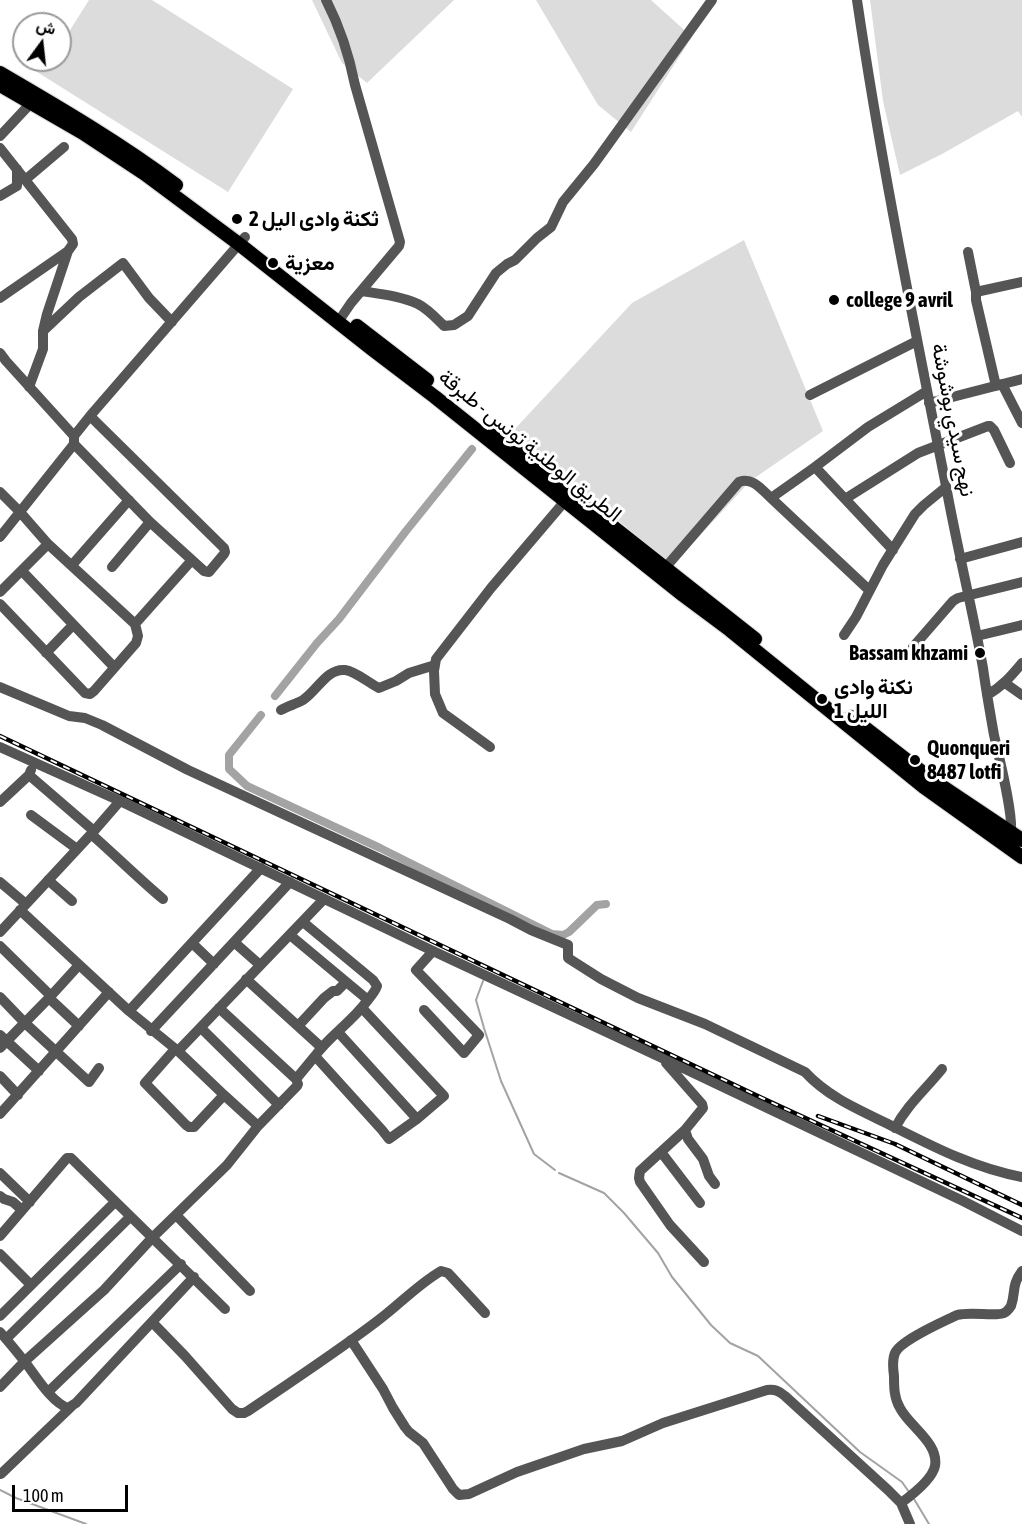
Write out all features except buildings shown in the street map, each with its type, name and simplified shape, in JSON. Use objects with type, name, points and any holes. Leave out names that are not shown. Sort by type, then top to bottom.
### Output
[{"type":"main road","name":"الطريق الوطنية تونس - طبرقة","points":[[0,74],[69,113],[151,166],[565,501],[686,591],[730,630],[924,787],[1013,840],[1022,857]]},
{"type":"main road","name":"الطريق الوطنية تونس - طبرقة","points":[[0,85],[83,133],[242,241]]},
{"type":"main road","name":"الطريق الوطنية تونس - طبرقة","points":[[340,319],[404,361],[665,568],[686,591]]},
{"type":"street","points":[[326,0],[351,62],[355,85],[400,242],[340,319]]},
{"type":"street","points":[[361,291],[417,304],[444,326],[454,325],[468,316],[496,273],[516,260],[551,227],[564,202],[712,0]]},
{"type":"street","name":"نهج سيدي بوشوشة","points":[[857,0],[917,341],[977,636],[1010,809],[1013,840]]},
{"type":"street","points":[[0,136],[31,103]]},
{"type":"street","points":[[25,180],[64,147]]},
{"type":"street","points":[[0,148],[73,244],[47,314],[43,349],[28,387]]},
{"type":"street","points":[[0,196],[17,186],[17,169]]},
{"type":"street","points":[[0,537],[90,416],[242,241]]},
{"type":"street","points":[[0,298],[69,251]]},
{"type":"street","points":[[968,252],[976,303],[999,385],[1022,423]]},
{"type":"street","points":[[44,331],[79,297],[123,263],[149,298],[172,322]]},
{"type":"street","points":[[976,292],[1022,282]]},
{"type":"street","points":[[810,395],[917,341]]},
{"type":"street","points":[[0,352],[6,362],[129,500],[207,573],[225,550],[90,416]]},
{"type":"street","points":[[929,403],[1022,379]]},
{"type":"street","points":[[771,498],[868,427],[927,391]]},
{"type":"street","points":[[845,499],[905,460],[928,448],[984,427],[990,426],[994,430],[1010,463]]},
{"type":"street","points":[[815,467],[893,550]]},
{"type":"street","points":[[665,568],[743,480],[751,481],[771,498],[869,590]]},
{"type":"street","points":[[844,635],[915,514],[946,487]]},
{"type":"street","points":[[0,492],[48,544],[135,624],[138,636],[136,642],[94,691],[90,694],[85,693],[0,604]]},
{"type":"street","points":[[72,566],[129,500]]},
{"type":"street","points":[[490,747],[442,713],[435,694],[436,659],[491,588],[565,501]]},
{"type":"street","points":[[112,567],[150,522]]},
{"type":"street","points":[[960,559],[1022,542]]},
{"type":"street","points":[[0,592],[48,544]]},
{"type":"street","points":[[135,624],[192,560]]},
{"type":"street","points":[[22,571],[114,667]]},
{"type":"street","points":[[913,647],[958,598],[1022,582]]},
{"type":"street","points":[[46,653],[74,625]]},
{"type":"street","points":[[977,636],[1022,625]]},
{"type":"street","points":[[987,695],[998,690],[1022,663]]},
{"type":"street","points":[[281,710],[304,699],[335,671],[346,670],[358,674],[379,688],[410,673],[435,665]]},
{"type":"street","points":[[1005,683],[1022,695]]},
{"type":"street","points":[[0,687],[69,716],[85,718],[102,725],[188,770],[531,930],[568,945],[568,958],[601,979],[638,998],[705,1024],[805,1072],[817,1084],[851,1106],[895,1128],[992,1171],[1022,1177]]},
{"type":"street","points":[[0,747],[120,801],[1022,1231]]},
{"type":"street","points":[[0,802],[29,775],[35,762]]},
{"type":"street","points":[[29,775],[92,832],[136,877],[163,899]]},
{"type":"street","points":[[0,932],[120,801]]},
{"type":"street","points":[[31,815],[77,849]]},
{"type":"street","points":[[129,1011],[261,868]]},
{"type":"street","points":[[48,880],[72,902]]},
{"type":"street","points":[[0,882],[79,965],[258,1126]]},
{"type":"street","points":[[151,1031],[290,882]]},
{"type":"street","points":[[224,1095],[194,1127],[189,1127],[145,1083],[324,899]]},
{"type":"street","points":[[296,1078],[365,1004],[377,986],[303,922]]},
{"type":"street","points":[[246,979],[298,1026],[389,1139],[444,1096],[346,982],[290,935]]},
{"type":"street","points":[[234,942],[260,965]]},
{"type":"street","points":[[192,943],[214,964]]},
{"type":"street","points":[[0,946],[79,1026]]},
{"type":"street","points":[[424,1010],[464,1053],[480,1035],[416,970],[433,951]]},
{"type":"street","points":[[39,1071],[2,1041],[25,1023],[79,965]]},
{"type":"street","points":[[298,1026],[324,998],[333,991],[337,991],[346,982]]},
{"type":"street","points":[[0,1114],[108,992]]},
{"type":"street","points":[[0,998],[89,1082],[99,1068]]},
{"type":"street","points":[[0,1387],[25,1361],[104,1290],[152,1238],[227,1165],[258,1126],[297,1086],[296,1078],[219,1008]]},
{"type":"street","points":[[201,1028],[279,1105]]},
{"type":"street","points":[[338,1032],[417,1119]]},
{"type":"street","points":[[662,1058],[703,1108],[685,1130],[640,1171],[639,1178],[670,1225],[704,1262]]},
{"type":"street","points":[[895,1128],[903,1113],[927,1089],[942,1069]]},
{"type":"street","points":[[0,1076],[18,1095]]},
{"type":"street","points":[[685,1130],[715,1184]]},
{"type":"street","points":[[661,1152],[700,1203]]},
{"type":"street","points":[[0,1236],[69,1158],[225,1309]]},
{"type":"street","points":[[0,1173],[26,1206]]},
{"type":"street","points":[[0,1196],[26,1206]]},
{"type":"street","points":[[0,1316],[115,1202]]},
{"type":"street","points":[[176,1215],[250,1291]]},
{"type":"street","points":[[72,1406],[68,1408],[60,1404],[48,1392],[3,1336],[130,1217]]},
{"type":"street","points":[[0,1254],[31,1285]]},
{"type":"street","points":[[0,1271],[9,1262]]},
{"type":"street","points":[[48,1392],[181,1264]]},
{"type":"street","points":[[152,1322],[232,1409],[241,1413],[248,1411],[351,1340],[441,1271],[446,1271],[485,1313]]},
{"type":"street","points":[[910,1524],[909,1497],[932,1474],[935,1457],[929,1444],[897,1402],[894,1390],[893,1360],[896,1352],[904,1342],[957,1315],[999,1314],[1007,1311],[1011,1306],[1014,1286],[1022,1271]]},
{"type":"street","points":[[0,1473],[72,1406],[194,1277]]},
{"type":"street","points":[[351,1340],[408,1432],[423,1443],[459,1495],[469,1494],[517,1472],[584,1449],[622,1441],[663,1424],[772,1389],[779,1390],[909,1497]]},
{"type":"shaded area","points":[[89,0],[152,0],[293,89],[228,192],[37,72],[72,72],[72,27]]},
{"type":"shaded area","points":[[312,0],[454,0],[367,83],[342,63]]},
{"type":"shaded area","points":[[536,0],[651,0],[692,37],[631,132],[598,105]]},
{"type":"shaded area","points":[[870,0],[1022,0],[1022,117],[1018,111],[900,175],[883,101]]},
{"type":"shaded area","points":[[744,240],[823,431],[750,481],[672,566],[513,431],[632,303]]},
{"type":"waterway","points":[[275,696],[339,619],[472,449]]},
{"type":"waterway","points":[[261,715],[229,755],[229,769],[247,786],[380,848],[552,934],[563,935],[569,932],[597,905],[606,904]]},
{"type":"waterway","points":[[483,981],[476,1000],[501,1081],[534,1154],[555,1170]]},
{"type":"waterway","points":[[559,1173],[604,1193],[658,1253],[672,1277],[711,1325],[730,1343],[758,1356],[860,1452],[902,1482],[909,1492]]},
{"type":"waterway","points":[[0,1490],[86,1524]]},
{"type":"waterway","points":[[914,1499],[929,1524]]},
{"type":"railway","points":[[0,736],[762,1098],[1022,1218]]},
{"type":"railway","points":[[818,1116],[895,1144],[1022,1205]]},
{"type":"place","name":"ثكنة وادى اليل 2","points":[[237,219]]},
{"type":"place","name":"معزية","points":[[273,263]]},
{"type":"place","name":"college 9 avril","points":[[834,300]]},
{"type":"place","name":"Bassam khzami","points":[[980,653]]},
{"type":"place","name":"نكنة وادى الليل 1","points":[[822,699]]},
{"type":"place","name":"Quonqueri 8487 lotfi","points":[[915,760]]}]
